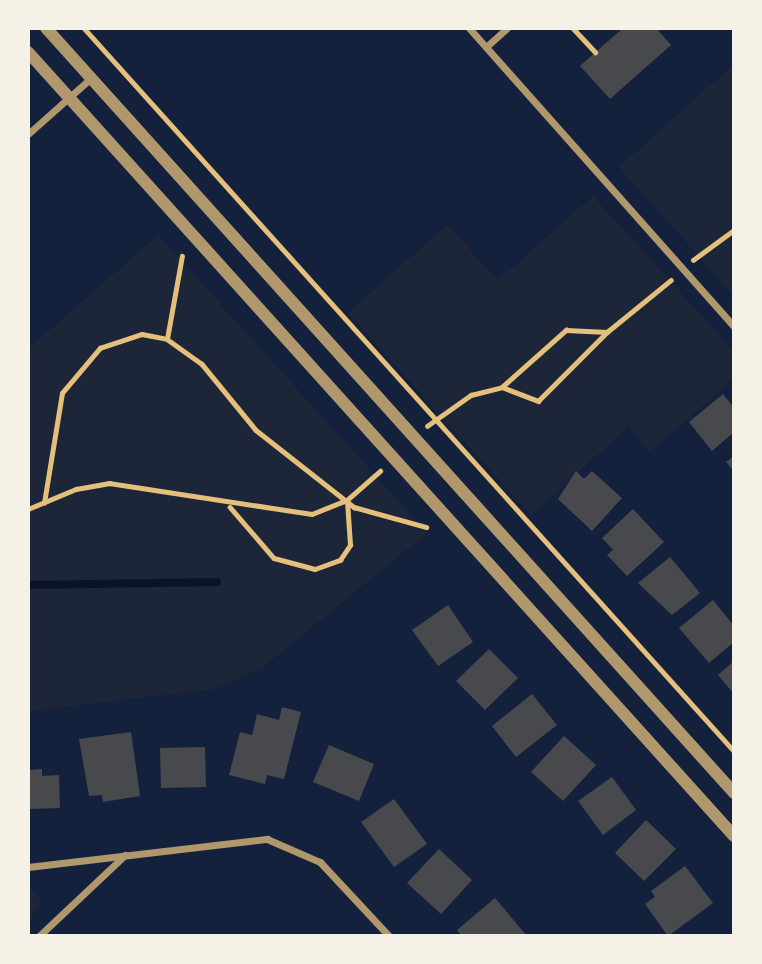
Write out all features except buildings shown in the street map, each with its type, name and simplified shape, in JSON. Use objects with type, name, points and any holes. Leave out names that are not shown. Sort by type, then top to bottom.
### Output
[{"type":"street","points":[[46,28],[734,793]]},
{"type":"street","points":[[469,28],[734,326]]},
{"type":"street","points":[[486,47],[507,28]]},
{"type":"street","points":[[28,52],[734,836]]},
{"type":"street","points":[[28,134],[91,78]]},
{"type":"street","points":[[28,867],[250,839],[281,842],[320,862],[389,936]]},
{"type":"street","points":[[39,936],[126,855]]},
{"type":"path","points":[[84,28],[734,751]]},
{"type":"path","points":[[573,28],[595,52]]},
{"type":"path","points":[[696,258],[734,230]]},
{"type":"path","points":[[167,339],[182,256]]},
{"type":"path","points":[[502,387],[538,401],[607,332],[669,281]]},
{"type":"path","points":[[436,418],[471,395],[502,387],[566,330],[607,332]]},
{"type":"path","points":[[44,503],[52,427],[69,383],[111,341],[132,334],[167,339],[215,377],[256,430],[363,511],[426,527]]},
{"type":"path","points":[[28,509],[109,484],[230,506],[302,515],[347,500],[378,473]]},
{"type":"path","points":[[230,506],[274,558],[315,569],[340,560],[350,545],[347,500]]},
{"type":"shaded area","points":[[734,64],[734,296],[619,167]]},
{"type":"shaded area","points":[[593,196],[734,351],[734,378],[650,452],[628,427],[531,515],[348,313],[447,225],[498,280]]},
{"type":"shaded area","points":[[158,235],[427,533],[262,668],[214,689],[28,711],[28,349]]},
{"type":"shaded area","points":[[28,886],[41,901],[28,924]]},
{"type":"waterway","points":[[28,585],[217,582]]}]
